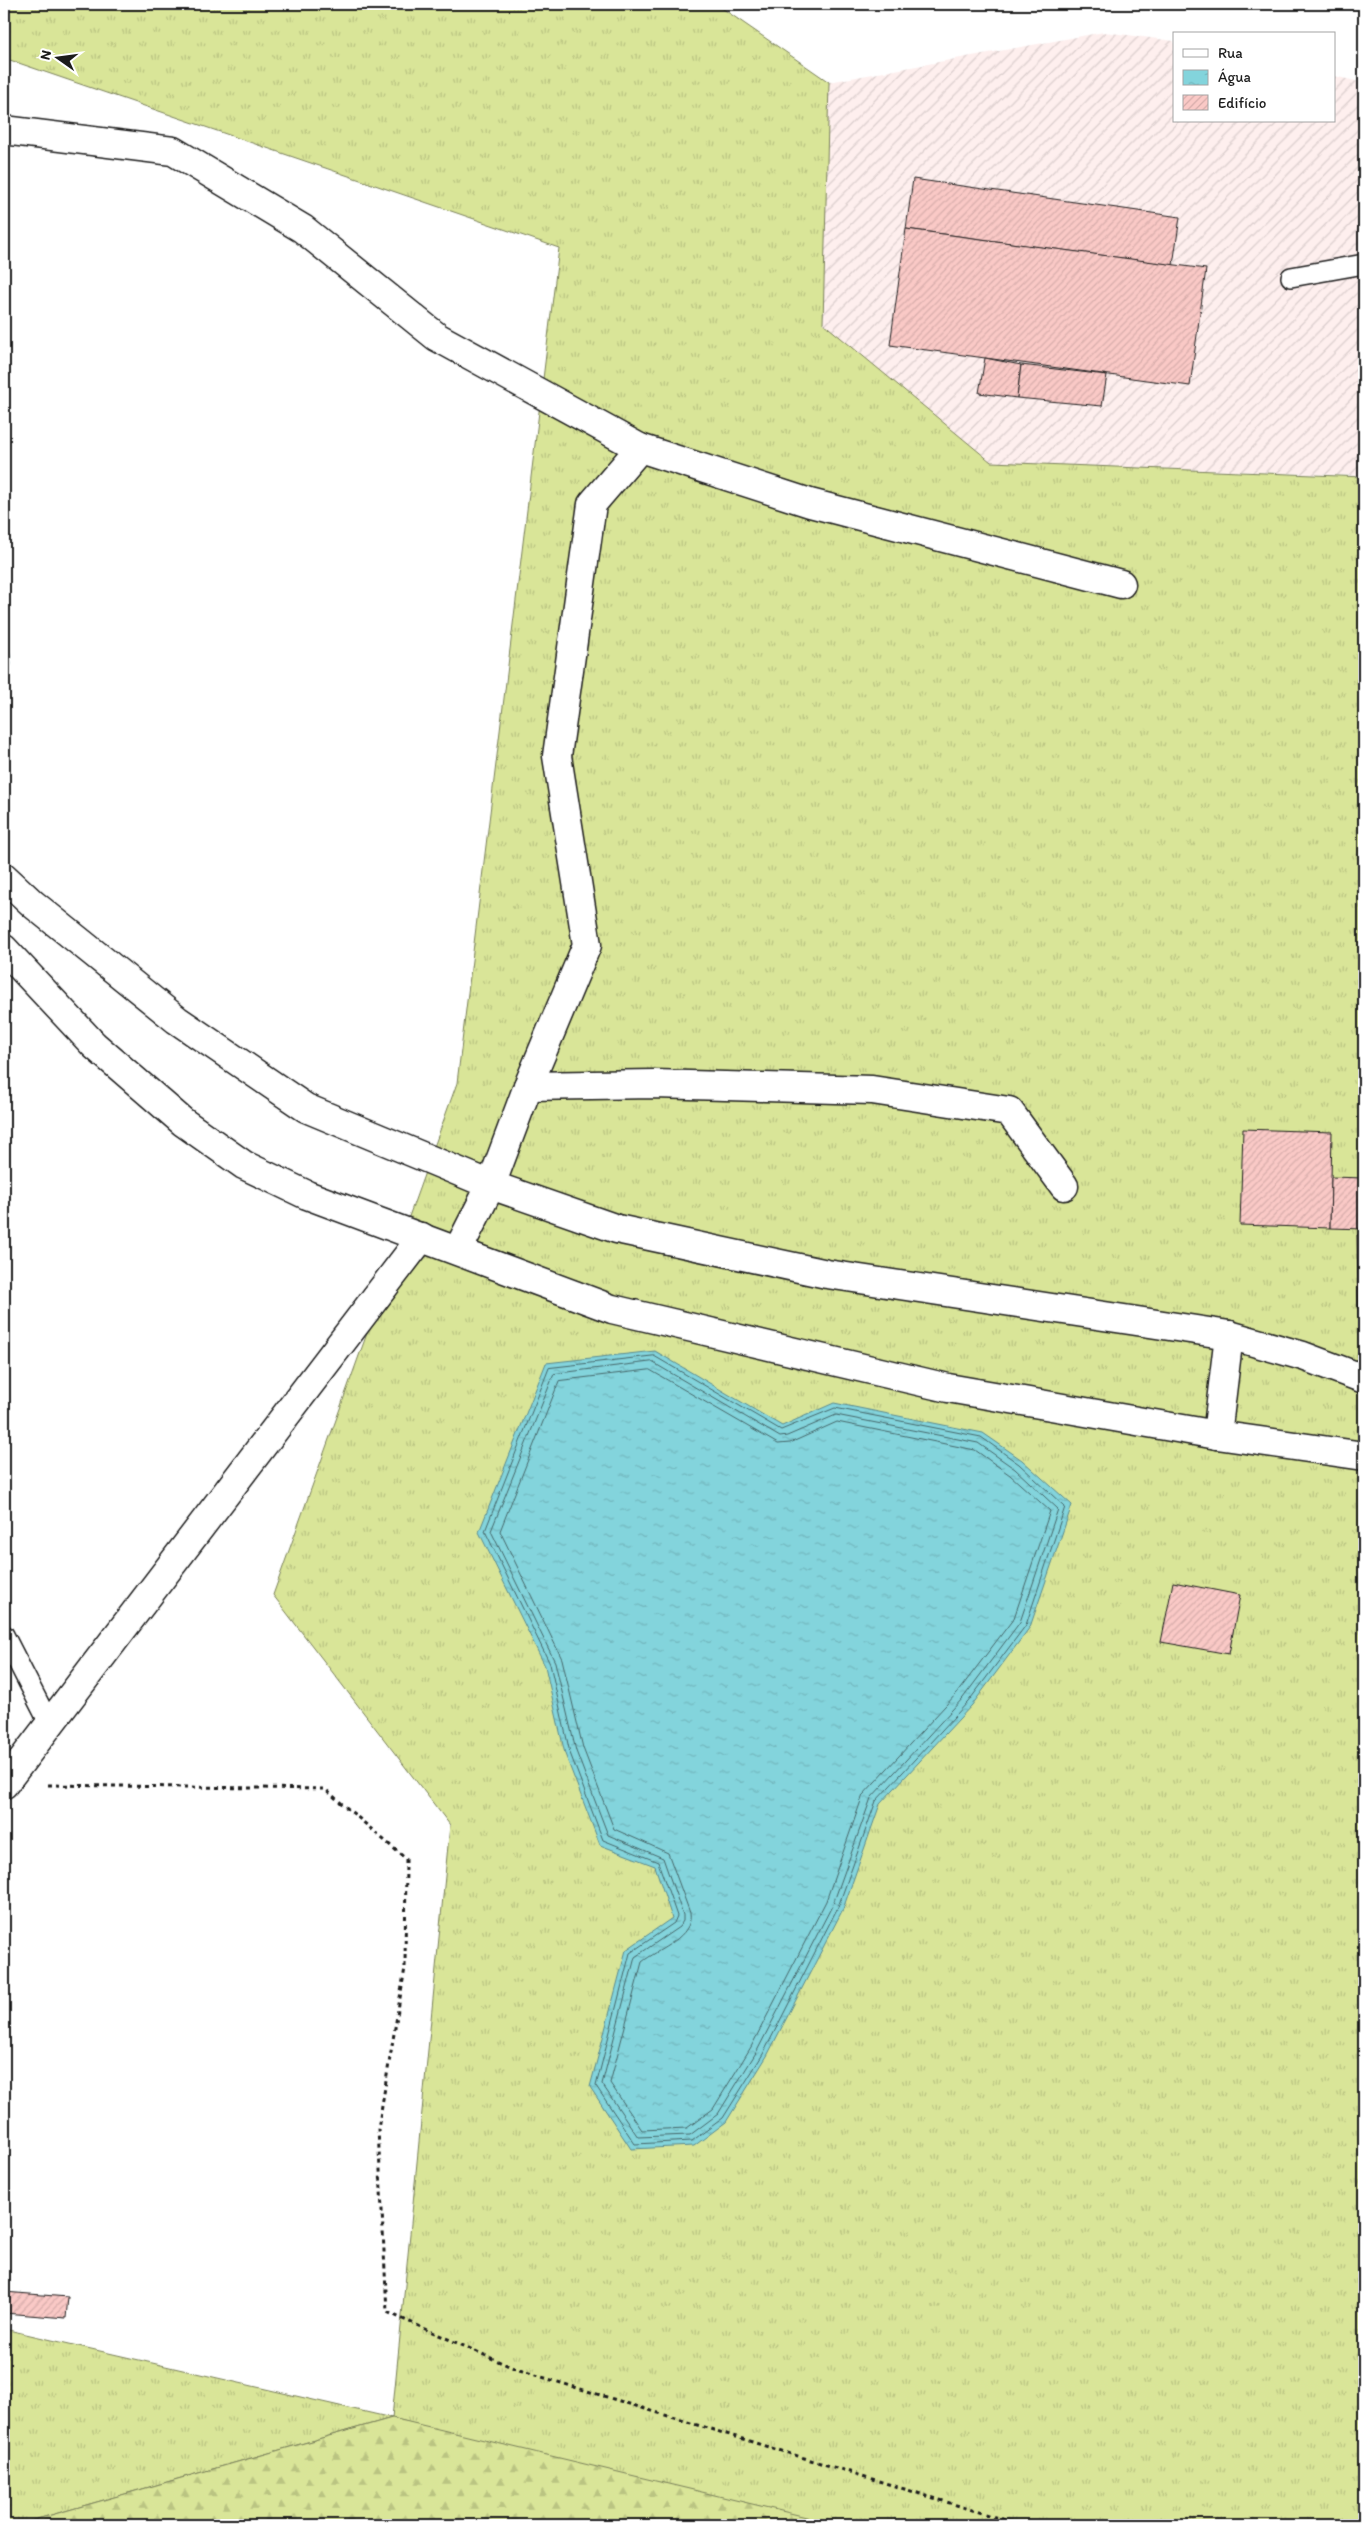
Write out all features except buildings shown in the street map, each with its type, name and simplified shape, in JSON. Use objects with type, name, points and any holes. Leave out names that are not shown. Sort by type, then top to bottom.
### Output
[{"type":"street","points":[[4,130],[173,150],[303,229],[437,337],[640,448],[810,503],[1121,584]]},
{"type":"street","points":[[458,1250],[491,1185],[528,1086],[587,945],[556,756],[592,504],[640,448]]},
{"type":"street","points":[[4,877],[33,904],[177,1020],[306,1108],[491,1185],[617,1229],[827,1274],[1229,1335],[1303,1356],[1364,1379]]},
{"type":"street","points":[[4,949],[94,1045],[183,1122],[244,1165],[307,1195],[622,1311],[948,1388],[1217,1435],[1364,1456]]},
{"type":"street","points":[[528,1086],[654,1084],[872,1090],[1009,1111],[1064,1186]]},
{"type":"street","points":[[4,1784],[422,1237]]},
{"type":"street","points":[[1217,1435],[1229,1335]]},
{"type":"lane","points":[[1291,277],[1364,264]]},
{"type":"lane","points":[[4,1635],[50,1725]]},
{"type":"path","points":[[4,1784],[325,1789],[406,1859],[405,1968],[378,2129],[387,2312],[516,2369],[1021,2525]]},
{"type":"shaded area","points":[[1104,32],[1173,41],[1173,122],[1336,122],[1336,76],[1364,83],[1364,476],[991,462],[822,323],[829,82]]},
{"type":"green space","points":[[4,4],[716,4],[829,82],[823,323],[991,462],[1364,477],[1364,2525],[797,2525],[392,2418],[450,1825],[273,1595],[457,1083],[559,248],[4,58]]},
{"type":"green space","points":[[4,2329],[392,2418],[16,2525],[4,2525]]},
{"type":"green space","points":[[392,2418],[840,2525],[16,2525]]},
{"type":"water","points":[[655,1351],[782,1426],[834,1403],[983,1433],[1022,1460],[1072,1505],[1030,1627],[972,1705],[880,1804],[843,1909],[767,2056],[726,2122],[694,2146],[631,2149],[590,2087],[626,1950],[672,1918],[655,1866],[600,1845],[565,1754],[545,1666],[479,1532],[546,1363]]},
{"type":"waterway","points":[[4,648],[6,664]]}]
